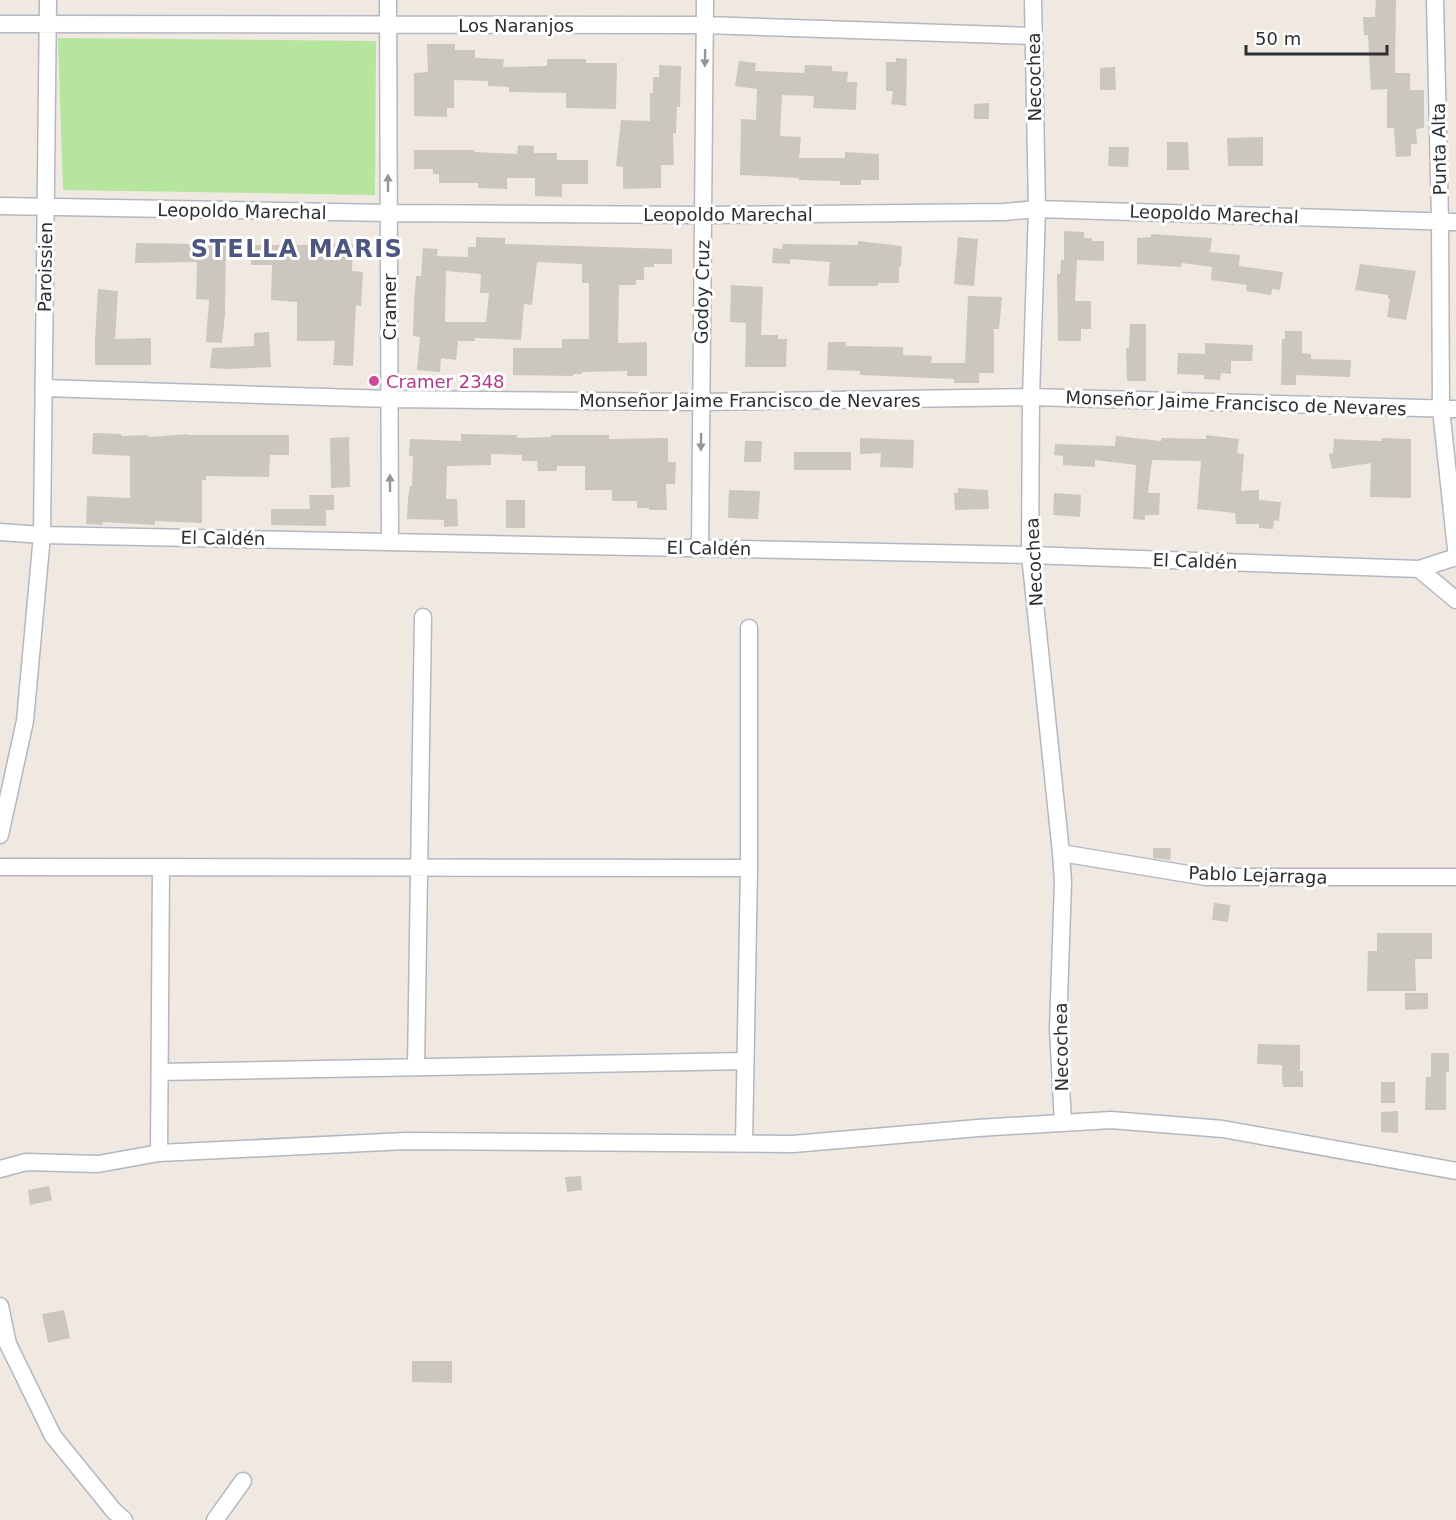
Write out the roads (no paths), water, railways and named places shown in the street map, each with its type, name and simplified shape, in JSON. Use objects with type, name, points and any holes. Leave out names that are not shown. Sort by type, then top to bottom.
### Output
[{"type":"street","name":"Paroissien","points":[[0,835],[25,721],[42,535],[48,0]]},
{"type":"street","name":"Cramer","points":[[388,0],[390,542]]},
{"type":"street","name":"Godoy Cruz","points":[[700,548],[705,0]]},
{"type":"street","name":"Necochea","points":[[1033,0],[1037,209],[1031,397],[1030,555],[1061,853],[1058,1029],[1063,1123]]},
{"type":"street","name":"Punta Alta","points":[[1435,0],[1448,221],[1449,409],[1456,549]]},
{"type":"street","name":"Los Naranjos","points":[[0,24],[705,25],[1033,36]]},
{"type":"street","name":"Leopoldo Marechal","points":[[0,206],[388,213],[703,215],[1004,212],[1037,209],[1448,221]]},
{"type":"street","name":"Monseñor Jaime Francisco de Nevares","points":[[44,388],[389,399],[701,402],[1031,397],[1449,409]]},
{"type":"street","name":"El Caldén","points":[[0,532],[42,535],[1030,555],[1419,569],[1456,557]]},
{"type":"street","points":[[1419,569],[1456,600]]},
{"type":"street","points":[[416,1067],[423,617]]},
{"type":"street","points":[[744,1144],[749,628]]},
{"type":"street","name":"Pablo Lejarraga","points":[[1061,853],[1206,877],[1456,877]]},
{"type":"street","points":[[0,867],[748,868]]},
{"type":"street","points":[[159,1153],[162,867]]},
{"type":"street","points":[[160,1072],[746,1061]]},
{"type":"street","points":[[0,1169],[26,1162],[98,1164],[159,1153],[406,1141],[793,1144],[978,1128],[1111,1120],[1222,1129],[1456,1171]]},
{"type":"street","points":[[0,1306],[8,1344],[53,1436],[114,1511],[124,1520]]},
{"type":"street","points":[[215,1520],[243,1481]]},
{"type":"place","name":"Cramer 2348","points":[[374,381]]},
{"type":"district","name":"STELLA MARIS","points":[[297,249]]}]
